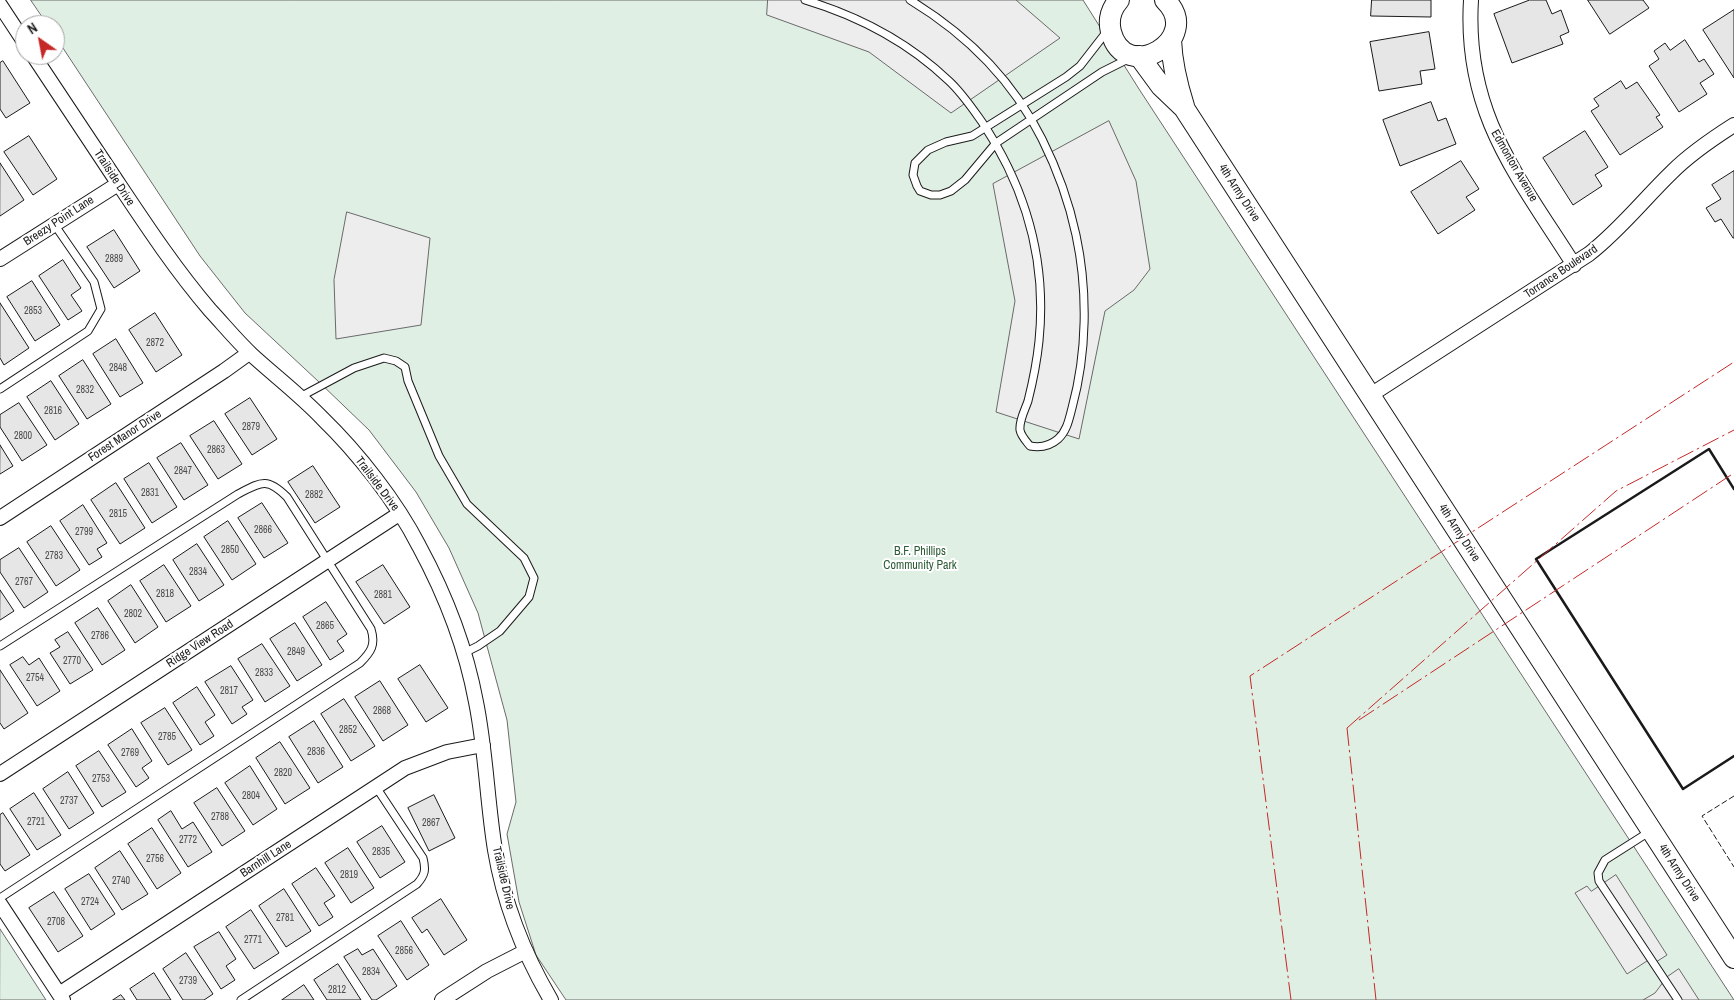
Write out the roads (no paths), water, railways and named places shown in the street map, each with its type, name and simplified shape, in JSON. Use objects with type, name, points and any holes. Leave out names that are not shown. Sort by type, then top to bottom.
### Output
[{"type":"street","name":"4th Army Drive","points":[[1166,0],[1176,20],[1171,40],[1172,61],[1175,79],[1184,108]]},
{"type":"street","name":"Edmonton Avenue","points":[[1471,0],[1470,18],[1473,62],[1481,99],[1489,122],[1511,167],[1574,264]]},
{"type":"street","points":[[0,5],[15,27]]},
{"type":"street","name":"4th Army Drive","points":[[1113,9],[1112,38],[1126,52],[1137,56],[1162,86],[1184,108],[1734,958]]},
{"type":"street","points":[[1137,56],[1152,55],[1163,49],[1171,40]]},
{"type":"street","name":"Trailside Drive","points":[[40,65],[157,242],[183,277],[250,353],[321,416],[345,442],[368,469],[418,544],[450,613],[464,653],[476,700],[483,745],[491,824],[507,903],[533,969],[551,1000]]},
{"type":"street","name":"Torrance Boulevard","points":[[1370,396],[1599,247],[1682,162],[1734,125]]},
{"type":"street","name":"Breezy Point Lane","points":[[0,259],[118,184]]},
{"type":"street","name":"Forest Manor Drive","points":[[0,518],[250,353]]},
{"type":"street","name":"Ridge View Road","points":[[0,774],[399,514]]},
{"type":"street","name":"Barnhill Lane","points":[[61,997],[405,768],[447,752],[483,745]]},
{"type":"street","points":[[0,904],[61,997]]},
{"type":"street","points":[[442,1000],[488,971],[526,951]]},
{"type":"lane","points":[[805,0],[856,18],[882,31],[917,54],[954,86],[996,143],[1024,202],[1037,256],[1040,284],[1041,312],[1038,354],[1020,424],[1020,431],[1024,440],[1030,446],[1047,446],[1057,440],[1066,427],[1074,401],[1083,347],[1084,293],[1076,235],[1069,207],[1043,140],[1032,119],[1008,84],[947,24],[910,0]]},
{"type":"lane","points":[[1113,9],[1080,66],[1066,77],[969,138],[938,145],[922,154],[915,163],[913,175],[920,191],[930,196],[945,194],[965,180],[996,143],[1102,72],[1137,56]]},
{"type":"lane","points":[[0,389],[88,331],[101,309],[94,282],[54,224]]},
{"type":"lane","points":[[299,397],[354,368],[384,358],[396,361],[405,367],[408,382],[439,456],[468,504],[524,558],[534,578],[529,597],[500,631],[464,653]]},
{"type":"lane","points":[[0,646],[238,494],[255,485],[268,483],[276,486],[287,497],[372,629],[374,637],[373,646],[368,656],[360,663],[0,898]]},
{"type":"lane","points":[[241,1000],[417,884],[424,876],[423,858],[376,787]]},
{"type":"lane","points":[[1652,830],[1606,860],[1598,872],[1600,881],[1678,1000]]},
{"type":"park label","name":"B.F. Phillips Community Park","points":[[920,559]]}]
